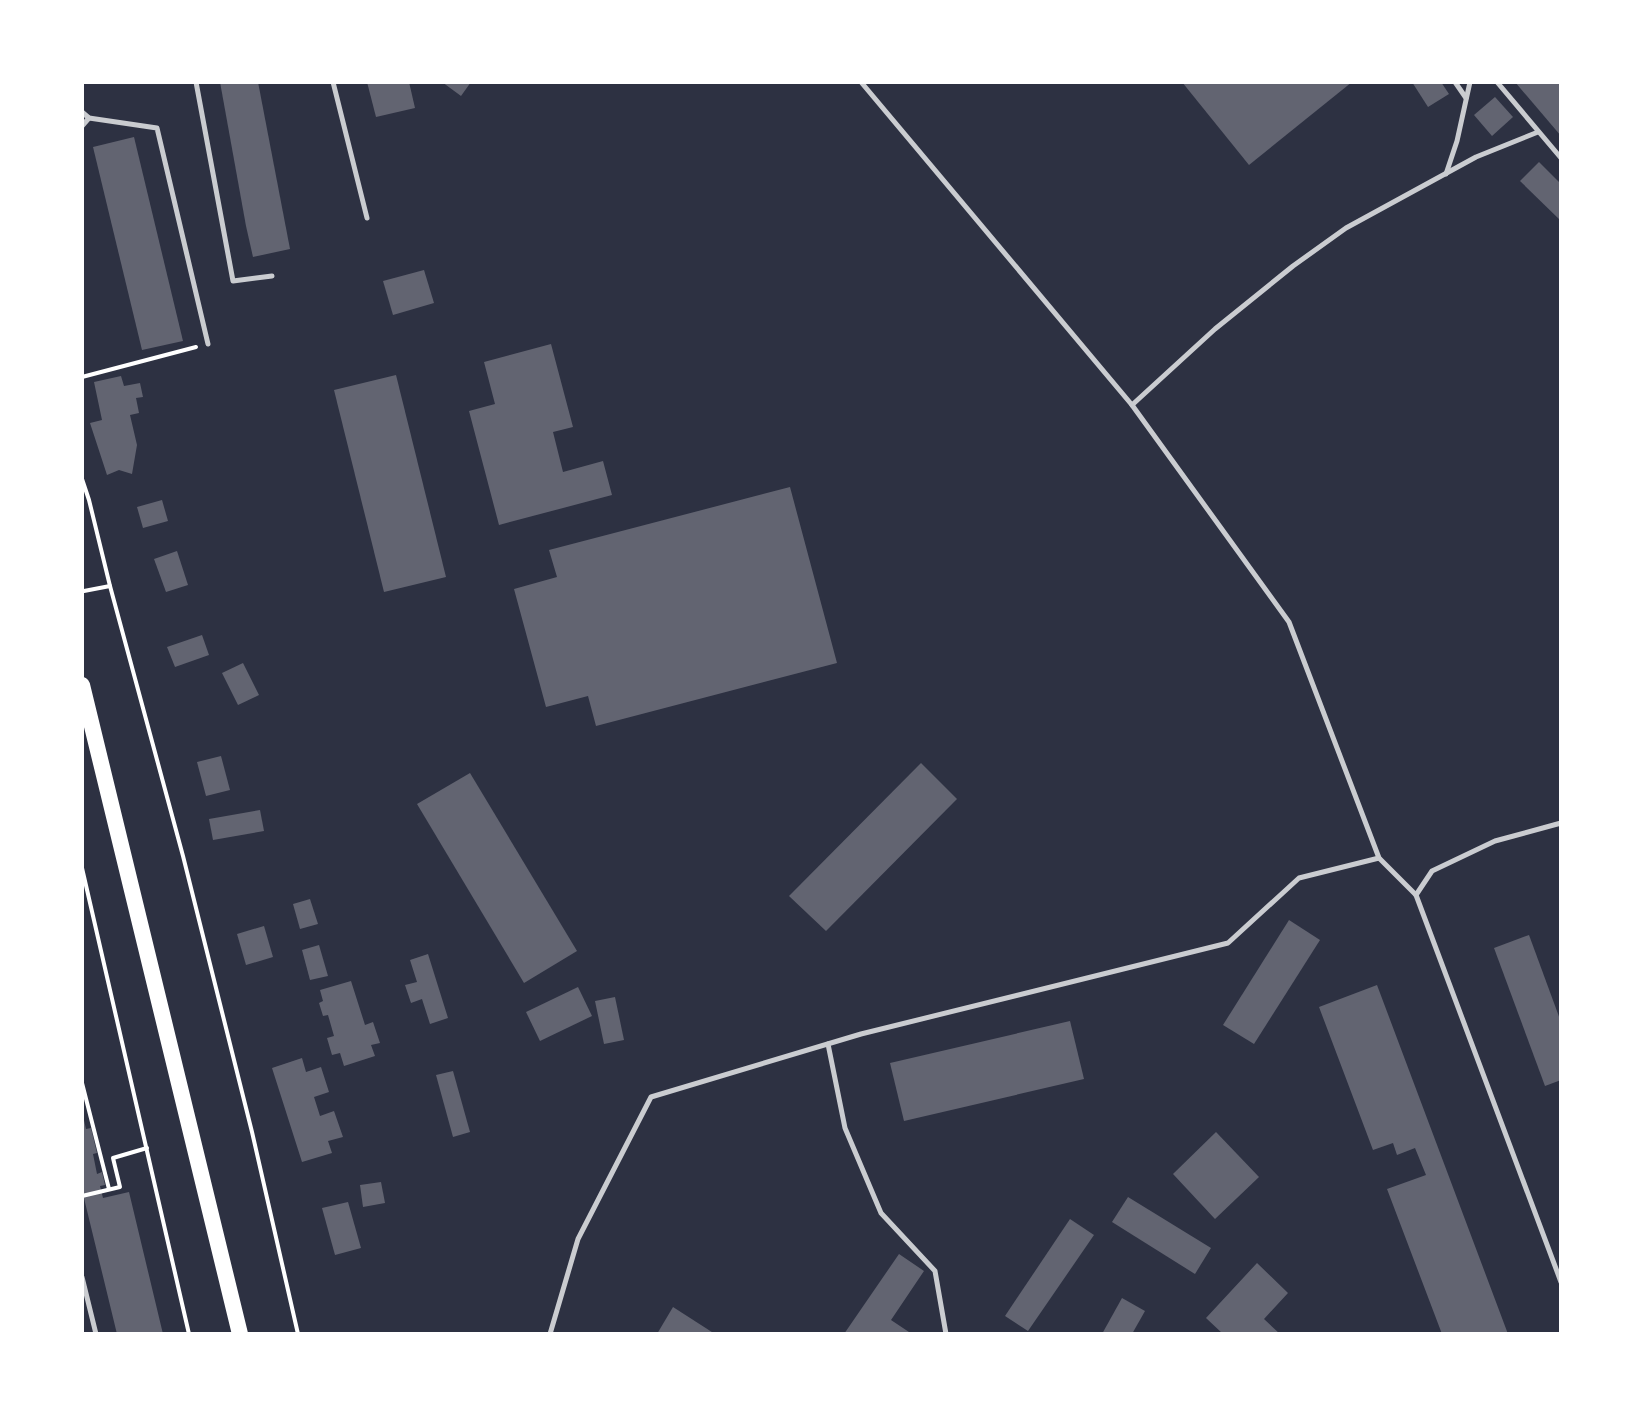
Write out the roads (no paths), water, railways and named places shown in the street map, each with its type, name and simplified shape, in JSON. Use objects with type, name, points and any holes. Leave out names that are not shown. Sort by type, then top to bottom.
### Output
[{"type":"main road","points":[[82,685],[240,1334]]},
{"type":"lane","points":[[196,82],[233,281],[272,276]]},
{"type":"lane","points":[[333,82],[367,218]]},
{"type":"lane","points":[[861,82],[1132,405],[1289,622],[1379,858],[1416,895],[1561,1282]]},
{"type":"lane","points":[[1455,82],[1466,98]]},
{"type":"lane","points":[[1446,174],[1470,82]]},
{"type":"lane","points":[[1497,82],[1561,158]]},
{"type":"lane","points":[[82,112],[89,118],[157,128],[208,344]]},
{"type":"lane","points":[[82,126],[89,118]]},
{"type":"lane","points":[[1132,405],[1215,329],[1346,228],[1476,157],[1538,132]]},
{"type":"lane","points":[[1416,895],[1432,871],[1495,841],[1561,823]]},
{"type":"lane","points":[[550,1334],[578,1239],[651,1097],[861,1034],[1228,943],[1299,878],[1379,858]]},
{"type":"lane","points":[[828,1044],[845,1128],[881,1213],[935,1271],[946,1334]]},
{"type":"lane","points":[[82,1277],[96,1334]]}]
